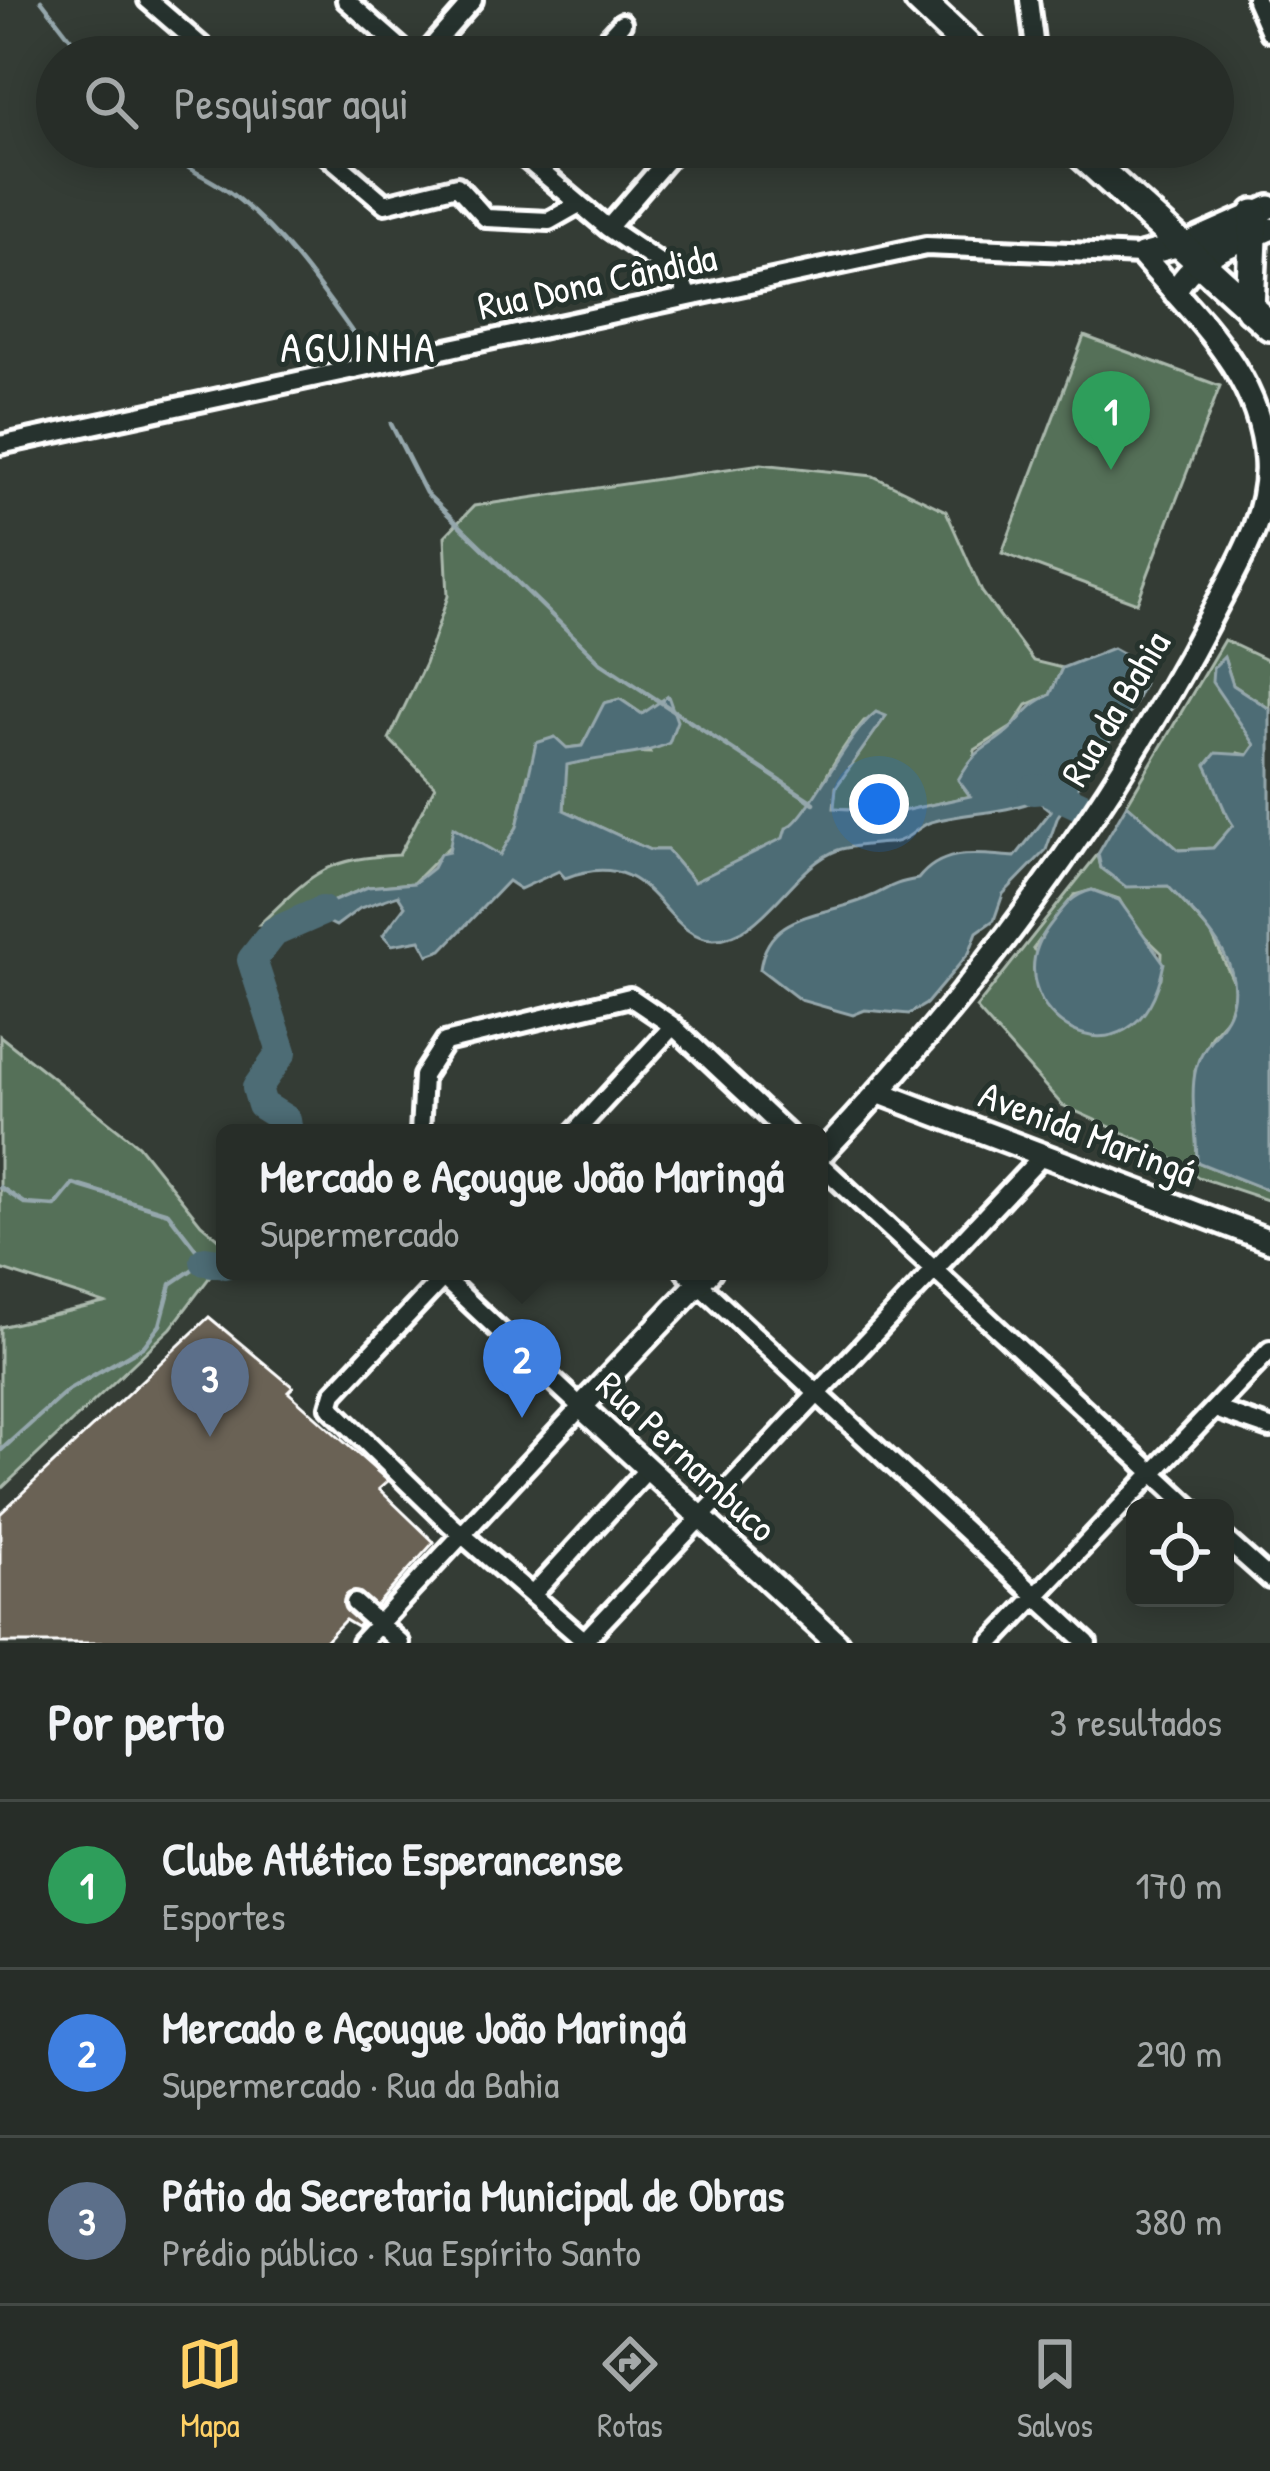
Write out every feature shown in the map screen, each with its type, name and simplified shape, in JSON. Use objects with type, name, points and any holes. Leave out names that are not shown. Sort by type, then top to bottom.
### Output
[{"type":"main road","points":[[919,0],[943,13]]},
{"type":"main road","points":[[1096,168],[1260,317]]},
{"type":"main road","points":[[1260,317],[1262,222]]},
{"type":"street","points":[[148,0],[190,36]]},
{"type":"street","points":[[346,0],[387,36]]},
{"type":"street","points":[[441,36],[473,0]]},
{"type":"street","points":[[1029,0],[1033,36]]},
{"type":"street","points":[[1256,0],[1270,32]]},
{"type":"street","points":[[610,36],[622,23]]},
{"type":"street","points":[[343,168],[385,204],[457,186],[486,218],[549,221],[579,204]]},
{"type":"street","points":[[537,168],[608,228],[680,277],[687,294]]},
{"type":"street","points":[[608,228],[660,168]]},
{"type":"street","points":[[1142,254],[1189,255],[1262,222]]},
{"type":"street","name":"Rua Dona Cândida","points":[[0,445],[926,246],[1142,254]]},
{"type":"street","name":"Rua da Bahia","points":[[828,1149],[880,1093],[1107,796],[1171,692],[1252,532],[1267,466],[1257,412],[1231,359],[1142,254]]},
{"type":"street","points":[[1175,293],[1189,255]]},
{"type":"street","points":[[421,1124],[428,1062],[445,1042],[461,1034],[621,998],[648,1004],[778,1124]]},
{"type":"street","points":[[582,1124],[674,1026]]},
{"type":"street","name":"Avenida Maringá","points":[[880,1093],[1270,1241]]},
{"type":"street","points":[[436,1280],[334,1393],[333,1414],[584,1642],[1044,1154]]},
{"type":"street","points":[[828,1168],[1181,1499]]},
{"type":"street","name":"Rua Pernambuco","points":[[449,1280],[700,1520],[837,1643]]},
{"type":"street","points":[[361,1643],[693,1280]]},
{"type":"street","points":[[702,1280],[1087,1643]]},
{"type":"street","points":[[991,1643],[1270,1350]]},
{"type":"street","points":[[1215,1409],[1270,1428]]},
{"type":"street","points":[[532,1595],[647,1470]]},
{"type":"street","points":[[1234,1547],[1270,1579]]},
{"type":"street","points":[[355,1603],[400,1643]]},
{"type":"green space","points":[[1084,336],[1220,386],[1137,603],[1002,553]]},
{"type":"green space","points":[[761,464],[873,476],[946,511],[982,592],[1033,661],[1062,668],[1050,695],[1027,705],[1012,727],[975,750],[971,796],[899,812],[833,808],[836,787],[885,717],[864,721],[796,827],[755,856],[694,882],[667,850],[650,850],[564,810],[566,765],[619,752],[650,753],[642,714],[620,699],[605,703],[582,746],[567,748],[528,775],[517,827],[500,856],[462,834],[413,883],[368,887],[280,923],[260,924],[321,872],[353,860],[399,855],[435,786],[389,739],[425,664],[448,596],[445,536],[474,506]]},
{"type":"green space","points":[[1224,640],[1270,662],[1270,709],[1233,685],[1224,658],[1213,668],[1255,745],[1248,755],[1238,753],[1221,789],[1223,806],[1234,825],[1213,848],[1179,850],[1127,804]]},
{"type":"green space","points":[[1098,854],[1101,868],[1168,885],[1211,933],[1236,987],[1228,1017],[1211,1036],[1195,1070],[1197,1162],[1270,1191],[1270,1201],[1198,1177],[1155,1147],[1062,1105],[976,1008]],"holes":[[[1092,890],[1119,899],[1134,926],[1162,953],[1161,978],[1128,1027],[1033,949],[1074,895]]]},
{"type":"green space","points":[[0,1036],[138,1145],[216,1236],[216,1269],[171,1328],[0,1490],[0,1327],[104,1303],[0,1269]]},
{"type":"water","points":[[1113,648],[1135,660],[1144,683],[1132,709],[1058,816],[1046,850],[1003,894],[994,920],[977,932],[969,953],[926,1004],[909,1014],[865,1010],[853,1015],[800,1000],[760,969],[765,950],[785,926],[918,879],[939,861],[976,854],[1015,857],[1051,811],[1037,800],[931,822],[897,842],[838,850],[806,871],[748,928],[713,939],[695,935],[680,924],[638,882],[619,873],[595,871],[565,878],[559,871],[520,889],[508,881],[442,950],[428,955],[420,940],[392,945],[383,935],[405,906],[398,895],[360,908],[336,926],[322,919],[294,931],[280,923],[368,887],[414,883],[433,868],[440,854],[449,852],[453,827],[500,855],[517,827],[536,743],[555,737],[567,748],[582,746],[604,703],[620,699],[642,714],[668,696],[677,721],[669,743],[659,747],[567,765],[564,810],[650,850],[667,850],[694,882],[783,838],[876,712],[886,716],[836,787],[834,808],[899,812],[970,796],[958,780],[972,759],[1050,695],[1062,668]]},
{"type":"water","points":[[1224,657],[1233,685],[1270,709],[1270,1191],[1197,1162],[1194,1079],[1202,1052],[1229,1013],[1234,995],[1227,960],[1168,886],[1126,887],[1101,868],[1098,854],[1127,804],[1179,850],[1213,848],[1233,825],[1206,765],[1216,753],[1248,755],[1255,745],[1212,682],[1213,668]]},
{"type":"water","points":[[1092,890],[1119,900],[1164,963],[1149,1006],[1126,1030],[1099,1037],[1072,1030],[1050,1012],[1036,987],[1035,957],[1050,925],[1073,899]]},
{"type":"building","points":[[209,1317],[293,1387],[288,1392],[388,1481],[379,1489],[434,1542],[357,1627],[345,1620],[323,1643],[0,1643],[0,1514]]},
{"type":"waterway","points":[[41,0],[69,36]]},
{"type":"waterway","points":[[190,168],[233,195],[271,229],[363,347]]},
{"type":"waterway","points":[[391,424],[426,493],[601,663],[814,803]]},
{"type":"waterway","points":[[1033,790],[1045,789],[1081,806]]},
{"type":"waterway","points":[[287,1124],[262,1105],[257,1088],[282,1052],[252,960],[274,932],[322,911]]},
{"type":"waterway","points":[[0,1187],[26,1204],[55,1206],[73,1184],[168,1213],[205,1261],[171,1284],[160,1325],[144,1346],[68,1390],[0,1451]]},
{"type":"waterway","points":[[205,1261],[216,1263]]},
{"type":"place","name":"Clube Atlético Esperancense","points":[[1111,470]]},
{"type":"place","name":"Mercado e Açougue João Maringá","points":[[522,1418]]},
{"type":"place","name":"Pátio da Secretaria Municipal de Obras","points":[[210,1437]]},
{"type":"district","name":"AGUINHA","points":[[359,347]]}]
